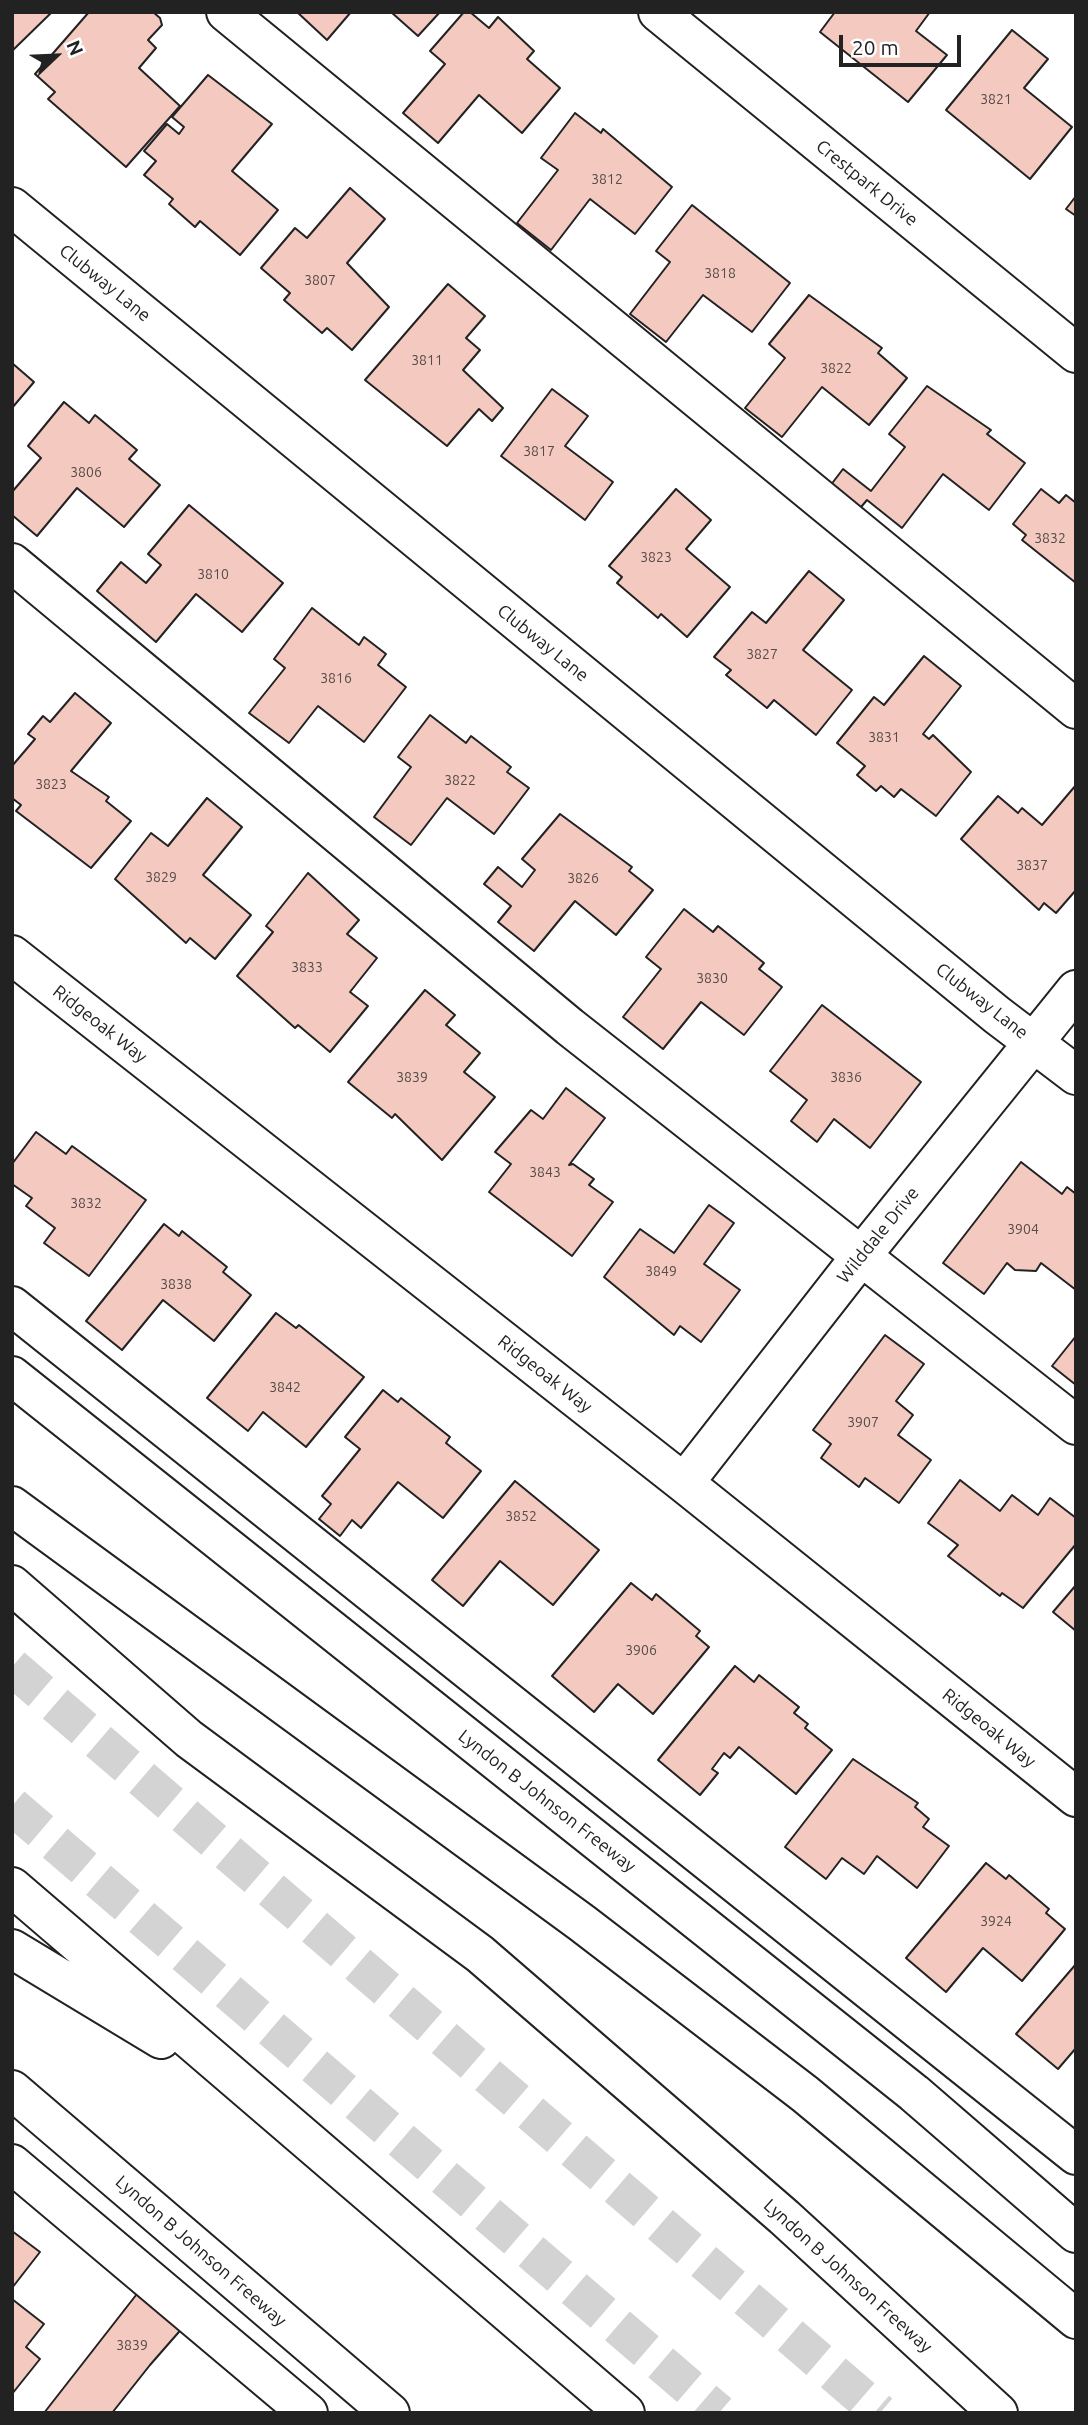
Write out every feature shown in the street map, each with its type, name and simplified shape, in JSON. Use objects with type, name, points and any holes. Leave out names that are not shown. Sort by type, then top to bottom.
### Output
[{"type":"main road","points":[[226,12],[1076,709]]},
{"type":"main road","name":"Crestpark Drive","points":[[658,12],[1076,353]]},
{"type":"main road","name":"Clubway Lane","points":[[12,207],[997,1015],[1076,1075]]},
{"type":"main road","points":[[12,563],[570,1027],[1076,1425]]},
{"type":"main road","name":"Ridgeoak Way","points":[[12,955],[684,1483],[1076,1797]]},
{"type":"main road","name":"Wilddale Drive","points":[[684,1483],[862,1255],[1076,990]]},
{"type":"main road","points":[[12,1306],[1076,2155]]},
{"type":"main road","name":"Lyndon B Johnson Freeway","points":[[12,1376],[903,2084],[1076,2233]]},
{"type":"main road","points":[[12,1506],[593,1931],[804,2094],[1076,2319]]},
{"type":"main road","name":"Lyndon B Johnson Freeway","points":[[12,1585],[189,1739],[480,1954],[785,2217],[998,2413]]},
{"type":"main road","points":[[12,1887],[625,2413]]},
{"type":"main road","points":[[12,1949],[259,2098]]},
{"type":"main road","name":"Lyndon B Johnson Freeway","points":[[12,2090],[390,2413]]},
{"type":"main road","points":[[12,2164],[308,2413]]},
{"type":"building","points":[[12,12],[52,12],[12,51]]},
{"type":"building","points":[[89,12],[153,12],[160,18],[162,25],[148,40],[156,48],[139,68],[180,106],[126,167],[48,99],[55,92],[35,74]]},
{"type":"building","points":[[297,12],[351,12],[327,40]]},
{"type":"building","points":[[391,12],[440,12],[418,36]]},
{"type":"building","points":[[464,12],[470,12],[489,28],[498,17],[534,51],[527,59],[560,88],[522,133],[479,95],[438,143],[403,113],[445,64],[430,51]]},
{"type":"building","points":[[835,12],[930,12],[916,31],[947,55],[908,102],[820,32]]},
{"type":"building","points":[[1012,30],[1048,59],[1024,88],[1072,127],[1030,179],[946,110]]},
{"type":"building","points":[[208,75],[272,124],[232,171],[278,210],[240,255],[200,221],[195,227],[169,204],[173,199],[144,175],[156,161],[144,151],[167,124],[179,134],[184,127],[172,117]]},
{"type":"building","points":[[575,113],[601,133],[603,129],[672,187],[635,234],[590,199],[551,250],[517,223],[558,170],[541,158]]},
{"type":"building","points":[[350,188],[385,219],[347,263],[389,307],[352,350],[327,328],[322,333],[284,300],[290,293],[261,268],[295,228],[307,238]]},
{"type":"building","points":[[1076,196],[1076,216],[1066,209]]},
{"type":"building","points":[[692,205],[790,283],[752,332],[703,295],[666,342],[630,314],[670,262],[656,251]]},
{"type":"building","points":[[448,284],[485,316],[466,338],[480,350],[463,370],[503,408],[492,421],[479,409],[447,446],[365,380]]},
{"type":"building","points":[[809,295],[882,348],[878,353],[907,378],[869,425],[822,387],[782,437],[745,408],[785,358],[769,344]]},
{"type":"building","points":[[12,363],[34,382],[12,408]]},
{"type":"building","points":[[927,386],[991,430],[987,434],[1025,463],[989,510],[943,474],[902,528],[867,500],[856,513],[827,490],[843,469],[871,491],[905,447],[889,434]]},
{"type":"building","points":[[552,389],[588,416],[565,446],[613,482],[585,520],[501,456]]},
{"type":"building","points":[[64,402],[89,423],[95,415],[137,450],[129,459],[160,485],[124,527],[77,488],[37,536],[12,515],[12,492],[41,458],[28,446]]},
{"type":"building","points":[[676,489],[711,520],[686,549],[730,587],[687,637],[661,614],[658,618],[617,583],[622,577],[609,566]]},
{"type":"building","points":[[1041,489],[1059,503],[1066,495],[1076,503],[1076,583],[1022,540],[1026,535],[1013,524]]},
{"type":"building","points":[[189,505],[283,583],[242,632],[196,594],[156,642],[97,591],[121,562],[146,583],[161,565],[148,554]]},
{"type":"building","points":[[809,571],[844,600],[803,650],[852,690],[816,735],[774,700],[767,708],[726,675],[731,670],[714,657],[752,612],[766,623]]},
{"type":"building","points":[[312,608],[359,645],[364,637],[386,654],[378,665],[406,687],[364,742],[318,706],[289,743],[249,713],[285,668],[274,659]]},
{"type":"building","points":[[924,656],[961,686],[923,734],[929,739],[933,735],[971,772],[936,816],[901,789],[894,797],[881,786],[876,791],[857,775],[865,766],[837,743],[874,697],[884,705]]},
{"type":"building","points":[[75,693],[111,723],[71,771],[109,797],[106,801],[131,821],[91,868],[16,811],[21,805],[12,798],[12,766],[35,739],[28,734],[43,716],[50,722]]},
{"type":"building","points":[[430,715],[466,743],[471,736],[511,767],[507,772],[529,788],[494,834],[447,798],[411,845],[374,817],[411,767],[398,757]]},
{"type":"building","points":[[1076,785],[1076,890],[1056,913],[1044,903],[1039,910],[961,839],[998,796],[1018,813],[1022,808],[1042,825]]},
{"type":"building","points":[[207,798],[242,827],[203,875],[251,915],[215,959],[190,938],[186,943],[115,879],[151,833],[168,846]]},
{"type":"building","points":[[560,814],[632,867],[629,871],[653,890],[616,935],[575,901],[534,951],[498,922],[511,906],[484,884],[498,867],[522,887],[535,870],[522,859]]},
{"type":"building","points":[[308,873],[359,920],[347,934],[377,958],[350,992],[368,1006],[330,1052],[298,1025],[295,1028],[237,976],[273,932],[266,926]]},
{"type":"building","points":[[684,909],[713,932],[718,926],[764,963],[759,969],[782,987],[744,1035],[701,1002],[663,1049],[623,1017],[661,969],[646,957]]},
{"type":"building","points":[[425,990],[455,1015],[446,1025],[480,1053],[464,1072],[495,1097],[442,1160],[395,1114],[392,1118],[348,1082]]},
{"type":"building","points":[[822,1005],[921,1082],[870,1148],[834,1119],[817,1142],[791,1121],[807,1100],[770,1071]]},
{"type":"building","points":[[566,1088],[605,1118],[569,1165],[573,1164],[594,1179],[589,1185],[613,1202],[572,1256],[489,1192],[511,1164],[495,1152],[531,1110],[543,1119]]},
{"type":"building","points":[[36,1132],[66,1154],[72,1146],[146,1200],[89,1276],[44,1243],[55,1228],[26,1206],[32,1198],[12,1184],[12,1164]]},
{"type":"building","points":[[1021,1162],[1062,1194],[1067,1187],[1076,1194],[1076,1290],[1041,1263],[1036,1271],[1015,1270],[1007,1263],[984,1294],[943,1263]]},
{"type":"building","points":[[709,1205],[734,1223],[704,1264],[740,1290],[701,1342],[680,1326],[674,1335],[604,1277],[640,1229],[674,1253]]},
{"type":"building","points":[[164,1224],[179,1236],[182,1231],[227,1267],[223,1272],[251,1295],[214,1341],[163,1300],[122,1350],[86,1321]]},
{"type":"building","points":[[276,1313],[296,1328],[299,1325],[364,1377],[306,1447],[263,1412],[248,1431],[207,1398]]},
{"type":"building","points":[[885,1335],[924,1364],[896,1401],[913,1415],[898,1435],[931,1460],[899,1503],[865,1478],[859,1487],[821,1458],[831,1444],[813,1430]]},
{"type":"building","points":[[1076,1336],[1076,1385],[1052,1366]]},
{"type":"building","points":[[383,1390],[398,1402],[401,1398],[450,1437],[446,1443],[481,1471],[443,1518],[398,1482],[361,1528],[352,1520],[340,1536],[319,1519],[331,1504],[322,1496],[360,1449],[345,1437]]},
{"type":"building","points":[[960,1480],[1000,1511],[1012,1495],[1038,1515],[1050,1498],[1076,1518],[1076,1544],[1023,1608],[1002,1593],[1000,1596],[948,1556],[958,1545],[928,1523]]},
{"type":"building","points":[[515,1481],[599,1550],[553,1605],[500,1561],[463,1606],[432,1580]]},
{"type":"building","points":[[631,1583],[652,1600],[656,1594],[700,1631],[696,1636],[709,1647],[653,1714],[618,1684],[594,1712],[552,1676]]},
{"type":"building","points":[[1076,1585],[1076,1631],[1053,1612]]},
{"type":"building","points":[[735,1666],[754,1682],[759,1675],[799,1707],[794,1713],[808,1724],[805,1728],[832,1750],[796,1794],[739,1747],[730,1758],[724,1753],[712,1769],[718,1773],[700,1795],[658,1760]]},
{"type":"building","points":[[853,1759],[918,1803],[915,1807],[929,1819],[923,1827],[949,1846],[917,1888],[877,1856],[864,1874],[842,1858],[826,1879],[785,1847]]},
{"type":"building","points":[[986,1863],[1006,1879],[1009,1875],[1049,1909],[1046,1913],[1065,1929],[1022,1981],[983,1948],[946,1992],[906,1958]]},
{"type":"building","points":[[1076,1964],[1076,2048],[1058,2069],[1016,2034]]},
{"type":"building","points":[[12,2231],[40,2252],[12,2288]]},
{"type":"building","points":[[140,2290],[185,2325],[112,2413],[44,2413]]},
{"type":"building","points":[[12,2299],[44,2324],[26,2347],[40,2359],[12,2394]]},
{"type":"tunnel","points":[[12,1667],[880,2413]]},
{"type":"tunnel","points":[[12,1806],[719,2413]]}]
